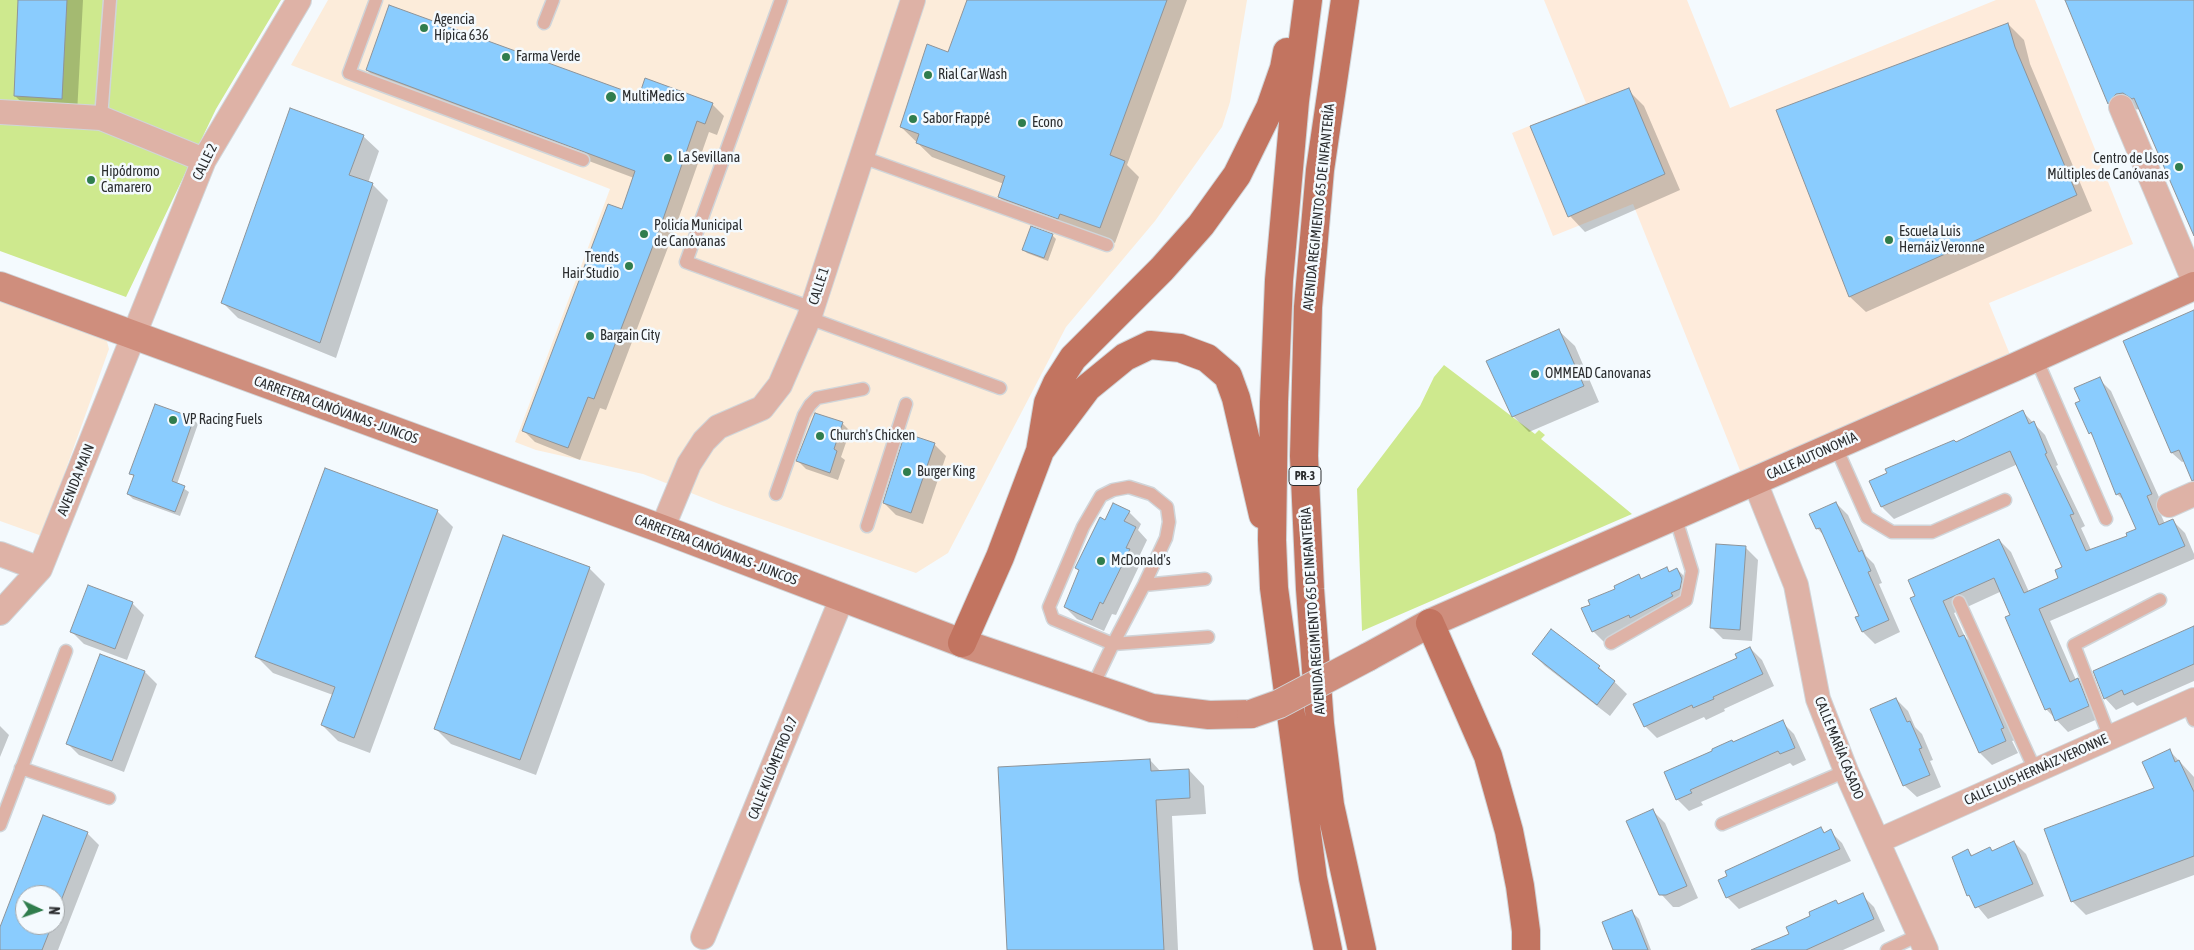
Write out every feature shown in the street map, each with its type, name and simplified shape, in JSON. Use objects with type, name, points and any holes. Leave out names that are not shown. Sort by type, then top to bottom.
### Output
[{"type":"main road","points":[[962,644],[1000,557],[1040,451],[1048,403],[1073,358],[1162,270],[1201,225],[1237,175],[1270,108],[1281,76],[1294,11],[1300,0]]},
{"type":"main road","name":"AVENIDA REGIMIENTO 65 DE INFANTERÍA","points":[[1308,0],[1295,102],[1279,280],[1274,402],[1272,540],[1274,588],[1313,878],[1328,950]]},
{"type":"main road","name":"AVENIDA REGIMIENTO 65 DE INFANTERÍA","points":[[1345,0],[1320,170],[1310,287],[1304,456],[1310,589],[1320,724],[1330,805],[1353,919],[1362,950]]},
{"type":"main road","name":"CARRETERA CANÓVANAS - JUNCOS","points":[[0,286],[662,529],[962,644],[1152,708],[1209,715],[1251,714],[1279,704],[1430,624]]},
{"type":"main road","name":"CALLE AUTONOMÍA","points":[[1430,624],[2036,358],[2194,286]]},
{"type":"main road","points":[[1040,451],[1086,388],[1124,357],[1150,345],[1180,348],[1208,358],[1228,376],[1236,398],[1259,506],[1272,540]]},
{"type":"main road","points":[[1430,624],[1488,756],[1509,831],[1520,886],[1526,931],[1526,950]]},
{"type":"main road","points":[[1509,950],[1520,886]]},
{"type":"main road","points":[[1353,919],[1378,950]]},
{"type":"street","name":"CALLE 2","points":[[134,336],[204,160],[299,0]]},
{"type":"street","name":"CALLE 1","points":[[662,529],[689,464],[704,441],[718,427],[762,408],[780,385],[811,313],[913,0]]},
{"type":"street","points":[[2121,107],[2194,281]]},
{"type":"street","points":[[0,112],[101,118],[204,160]]},
{"type":"street","name":"AVENIDA MAIN","points":[[0,613],[40,570],[134,336]]},
{"type":"street","name":"CALLE MARÍA CASADO","points":[[1755,482],[1796,585],[1818,699],[1846,771],[1922,943]]},
{"type":"street","points":[[2169,505],[2194,494]]},
{"type":"street","points":[[0,554],[40,570]]},
{"type":"street","name":"CALLE KILÓMETRO 0.7","points":[[704,938],[842,598]]},
{"type":"street","name":"CALLE LUIS HERNÁIZ VERONNE","points":[[1878,840],[2110,738],[2192,708]]},
{"type":"lane","points":[[101,118],[110,0]]},
{"type":"lane","points":[[376,0],[349,73],[583,160]]},
{"type":"lane","points":[[544,23],[553,0]]},
{"type":"lane","points":[[781,0],[686,262],[1000,388]]},
{"type":"lane","points":[[862,157],[1108,245]]},
{"type":"lane","points":[[2036,358],[2106,519]]},
{"type":"lane","points":[[776,494],[804,415],[810,405],[817,398],[862,389]]},
{"type":"lane","points":[[867,526],[906,404]]},
{"type":"lane","points":[[1835,445],[1867,517],[1892,532],[1932,532],[2005,500]]},
{"type":"lane","points":[[1092,688],[1113,644],[1144,585],[1166,538],[1169,522],[1167,508],[1150,494],[1129,487],[1113,490],[1101,496],[1083,527],[1048,607],[1053,618],[1113,644],[1208,638]]},
{"type":"lane","points":[[1612,643],[1686,600],[1692,571],[1675,516]]},
{"type":"lane","points":[[1144,585],[1205,579]]},
{"type":"lane","points":[[2110,738],[2074,645],[2160,600]]},
{"type":"lane","points":[[1959,602],[2035,770]]},
{"type":"lane","points":[[0,825],[66,651]]},
{"type":"lane","points":[[22,768],[108,798]]},
{"type":"lane","points":[[1722,824],[1846,771]]},
{"type":"lane","points":[[1887,950],[1922,943]]},
{"type":"shaded area","points":[[328,0],[1247,0],[1230,102],[1222,127],[1155,221],[1066,327],[948,553],[916,573],[724,506],[643,474],[536,450],[515,442],[610,189],[291,65]]},
{"type":"shaded area","name":"Escuela Luis Hernáiz Veronne","points":[[1544,0],[1687,0],[1730,108],[1996,0],[2035,0],[2133,244],[1989,303],[2015,367],[1743,478],[1633,204],[1553,236],[1512,133],[1586,103]]},
{"type":"shaded area","points":[[0,296],[106,338],[109,349],[42,536],[0,521]]},
{"type":"green space","name":"Hipódromo Camarero","points":[[0,0],[281,0],[216,109],[126,297],[0,251]]},
{"type":"green space","points":[[1444,365],[1535,434],[1539,430],[1545,435],[1541,439],[1632,514],[1362,631],[1357,489],[1420,406],[1434,377]]},
{"type":"building","points":[[18,0],[67,0],[62,99],[14,96]]},
{"type":"building","name":"Econo","points":[[967,0],[1167,0],[1110,155],[1125,161],[1100,228],[1060,214],[1058,219],[998,197],[1005,176],[916,143],[919,134],[900,127],[927,44],[948,52]]},
{"type":"building","points":[[2065,0],[2194,0],[2194,236],[2134,98],[2132,99],[2123,93],[2116,94],[2108,104]]},
{"type":"building","points":[[389,5],[639,96],[645,78],[713,103],[705,124],[697,121],[661,225],[594,399],[588,397],[568,448],[522,431],[608,204],[622,209],[635,171],[366,70]]},
{"type":"building","points":[[2008,23],[2015,47],[2077,195],[1849,297],[1776,110]]},
{"type":"building","points":[[1629,88],[1665,174],[1568,217],[1530,126]]},
{"type":"building","points":[[290,108],[364,135],[349,175],[373,183],[320,343],[221,303]]},
{"type":"building","points":[[1031,226],[1053,234],[1044,258],[1022,250]]},
{"type":"building","points":[[2194,310],[2194,480],[2192,481],[2179,450],[2171,453],[2123,341]]},
{"type":"building","name":"OMMEAD Canovanas","points":[[1559,329],[1584,386],[1512,417],[1486,361]]},
{"type":"building","points":[[2100,377],[2152,494],[2147,496],[2159,525],[2173,519],[2185,546],[2039,609],[2070,682],[2078,678],[2089,706],[2055,721],[2050,708],[2045,710],[2005,617],[2010,615],[1994,578],[1943,601],[1959,637],[1964,635],[2004,728],[2001,729],[2006,741],[1979,753],[1910,598],[1915,596],[1908,580],[1999,539],[2024,593],[2058,578],[2055,570],[2062,567],[2010,451],[1881,507],[1869,481],[1887,473],[1885,469],[1954,440],[1956,442],[2023,410],[2029,424],[2034,421],[2047,453],[2045,454],[2074,514],[2070,515],[2086,551],[2127,536],[2126,533],[2136,529],[2120,493],[2116,495],[2091,432],[2089,434],[2075,403],[2080,401],[2074,388]]},
{"type":"building","points":[[155,404],[194,418],[172,481],[185,486],[175,512],[127,494],[134,475],[129,474]]},
{"type":"building","name":"Church's Chicken","points":[[815,413],[843,422],[834,449],[837,451],[830,473],[796,461]]},
{"type":"building","name":"Burger King","points":[[905,433],[935,443],[911,513],[883,503]]},
{"type":"building","points":[[325,468],[438,510],[354,738],[321,725],[335,687],[255,657]]},
{"type":"building","points":[[1836,502],[1859,552],[1862,550],[1871,571],[1868,572],[1889,620],[1862,632],[1855,617],[1859,616],[1820,528],[1816,529],[1809,514]]},
{"type":"building","name":"McDonald's","points":[[1113,503],[1130,511],[1124,521],[1136,527],[1126,548],[1130,549],[1103,604],[1100,602],[1092,620],[1064,607],[1079,570],[1075,568],[1100,517],[1105,520]]},
{"type":"building","points":[[503,535],[590,567],[520,760],[434,729]]},
{"type":"building","points":[[1716,544],[1746,546],[1740,630],[1710,628]]},
{"type":"building","points":[[1667,567],[1669,572],[1677,568],[1682,579],[1680,589],[1671,593],[1673,596],[1630,618],[1629,615],[1592,632],[1581,608],[1590,605],[1588,600],[1615,589],[1614,586],[1639,574],[1641,579]]},
{"type":"building","points":[[88,585],[133,602],[115,649],[70,632]]},
{"type":"building","points":[[2194,626],[2194,664],[2124,695],[2122,690],[2104,699],[2093,671]]},
{"type":"building","points":[[1551,629],[1600,666],[1598,668],[1615,681],[1597,705],[1532,654]]},
{"type":"building","points":[[1750,647],[1763,674],[1713,697],[1714,699],[1693,708],[1692,705],[1644,727],[1633,704],[1737,658],[1735,654]]},
{"type":"building","points":[[100,654],[145,671],[112,761],[66,744]]},
{"type":"building","points":[[1896,698],[1907,722],[1910,721],[1922,748],[1919,749],[1930,775],[1903,786],[1870,709]]},
{"type":"building","points":[[1783,720],[1795,748],[1780,754],[1778,751],[1690,790],[1692,793],[1676,800],[1664,772],[1732,740],[1733,742]]},
{"type":"building","points":[[2170,749],[2175,762],[2179,760],[2194,792],[2194,856],[2071,902],[2044,829],[2154,788],[2142,762]]},
{"type":"building","points":[[1150,759],[1151,771],[1189,769],[1190,798],[1156,800],[1164,950],[1007,950],[998,767]]},
{"type":"building","points":[[1653,809],[1687,886],[1666,895],[1659,895],[1626,821]]},
{"type":"building","points":[[43,815],[88,832],[65,891],[65,885],[16,885]]},
{"type":"building","points":[[1821,827],[1824,833],[1831,829],[1840,849],[1726,898],[1718,880],[1727,876],[1725,871]]},
{"type":"building","points":[[2014,841],[2033,884],[1975,908],[1969,895],[1967,896],[1952,857],[1968,849],[1971,856],[1990,847],[1992,851]]},
{"type":"building","points":[[15,888],[15,935],[48,935],[42,950],[0,950],[0,927]]},
{"type":"building","points":[[1863,893],[1874,919],[1806,950],[1751,950],[1789,934],[1786,927],[1810,916],[1809,912],[1836,900],[1838,904]]},
{"type":"building","points":[[1632,910],[1648,950],[1613,950],[1602,922]]},
{"type":"place","name":"Agencia Hípica 636","points":[[424,28]]},
{"type":"place","name":"Farma Verde","points":[[506,57]]},
{"type":"place","name":"Rial Car Wash","points":[[928,75]]},
{"type":"place","name":"MultiMedics","points":[[611,97]]},
{"type":"place","name":"Sabor Frappé","points":[[913,119]]},
{"type":"place","name":"Econo","points":[[1022,123]]},
{"type":"place","name":"La Sevillana","points":[[668,158]]},
{"type":"place","name":"Centro de Usos Múltiples de Canóvanas","points":[[2179,167]]},
{"type":"place","name":"Hipódromo Camarero","points":[[91,180]]},
{"type":"place","name":"Policía Municipal de Canóvanas","points":[[644,234]]},
{"type":"place","name":"Escuela Luis Hernáiz Veronne","points":[[1889,240]]},
{"type":"place","name":"Trends Hair Studio","points":[[629,266]]},
{"type":"place","name":"Bargain City","points":[[590,336]]},
{"type":"place","name":"OMMEAD Canovanas","points":[[1535,374]]},
{"type":"place","name":"VP Racing Fuels","points":[[173,420]]},
{"type":"place","name":"Church's Chicken","points":[[820,436]]},
{"type":"place","name":"Burger King","points":[[907,472]]},
{"type":"place","name":"McDonald's","points":[[1101,561]]}]
